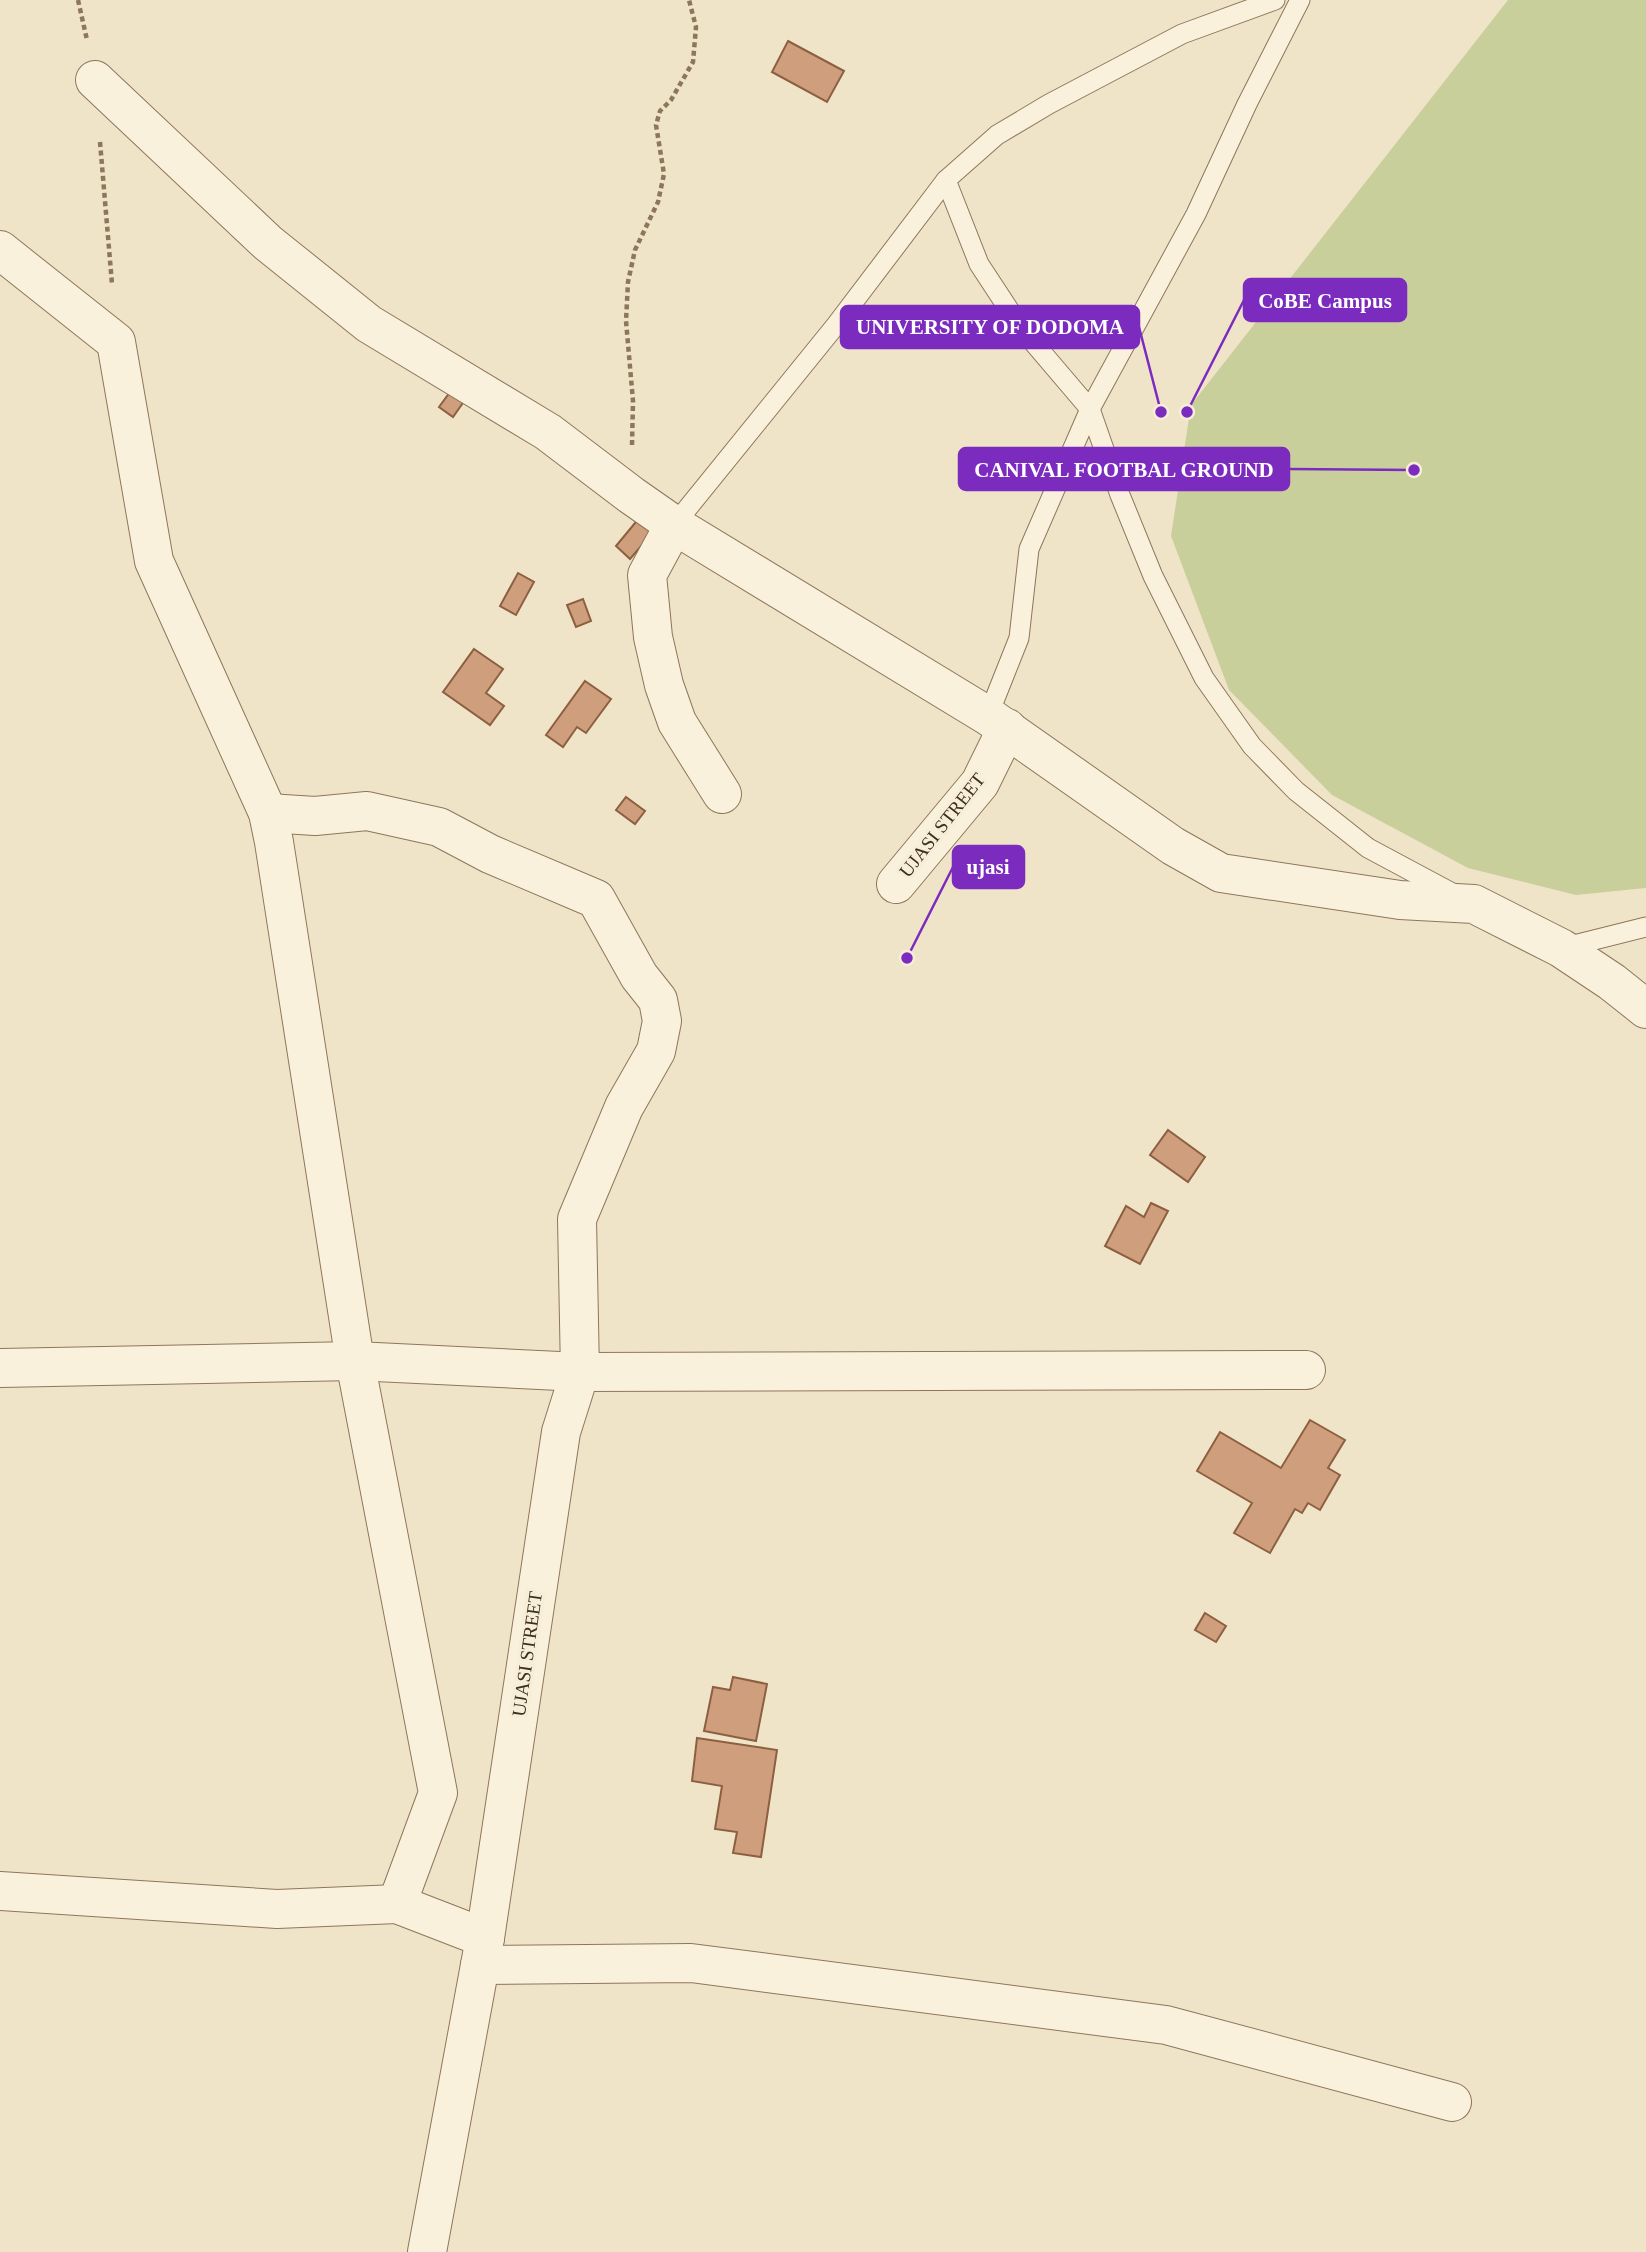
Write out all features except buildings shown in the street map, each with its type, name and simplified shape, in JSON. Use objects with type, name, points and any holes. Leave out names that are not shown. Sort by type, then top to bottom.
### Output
[{"type":"street","points":[[95,80],[268,243],[369,324],[548,432],[674,525],[998,722],[1172,846],[1221,873],[1400,900],[1474,904],[1562,948],[1646,1009]]},
{"type":"street","points":[[0,250],[116,342],[154,561],[268,813],[355,1360],[438,1793],[397,1904]]},
{"type":"street","points":[[674,525],[647,575],[653,637],[664,685],[677,722],[722,794]]},
{"type":"street","name":"UJASI STREET","points":[[896,884],[979,783],[998,722]]},
{"type":"street","name":"UJASI STREET","points":[[268,813],[316,816],[367,811],[439,827],[490,854],[596,899],[639,976],[658,1000],[662,1021],[656,1051],[624,1107],[577,1219],[580,1372],[561,1432],[483,1951],[427,2252]]},
{"type":"street","points":[[0,1368],[355,1360],[580,1372],[1306,1370]]},
{"type":"street","points":[[0,1891],[277,1909],[397,1904],[483,1951],[691,1963],[1166,2025],[1452,2102]]},
{"type":"lane","points":[[674,525],[836,325],[946,180],[997,135],[1049,104],[1182,34],[1275,0]]},
{"type":"lane","points":[[998,722],[1019,638],[1029,549],[1090,409],[1196,214],[1247,104],[1300,0]]},
{"type":"lane","points":[[946,180],[979,264],[1020,328],[1090,409],[1120,495],[1153,576],[1204,678],[1252,746],[1296,791],[1368,848],[1474,904]]},
{"type":"lane","points":[[1562,948],[1646,927]]},
{"type":"path","points":[[78,0],[95,80],[116,342]]},
{"type":"path","points":[[631,495],[633,401],[626,321],[628,282],[635,250],[659,202],[664,174],[656,125],[660,111],[671,100],[692,62],[696,27],[689,0]]},
{"type":"green space","points":[[1508,0],[1646,0],[1646,888],[1576,895],[1468,868],[1332,795],[1229,690],[1171,536],[1191,405]]},
{"type":"place","name":"UNIVERSITY OF DODOMA","points":[[1161,412]]},
{"type":"place","name":"CoBE Campus","points":[[1187,412]]},
{"type":"place","name":"CANIVAL FOOTBAL GROUND","points":[[1414,470]]},
{"type":"place","name":"ujasi","points":[[907,958]]}]
